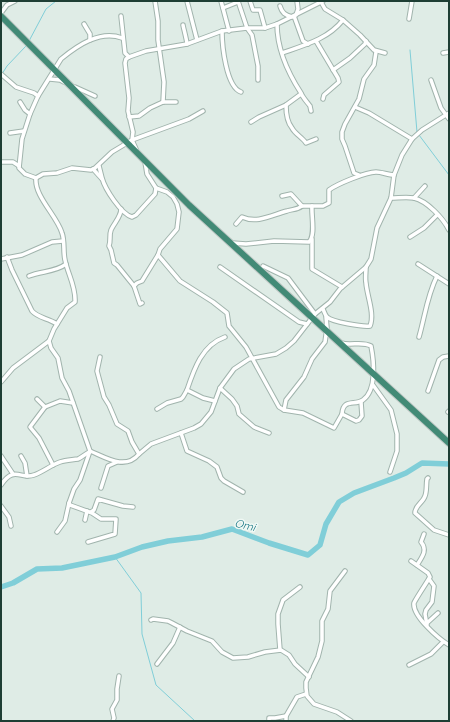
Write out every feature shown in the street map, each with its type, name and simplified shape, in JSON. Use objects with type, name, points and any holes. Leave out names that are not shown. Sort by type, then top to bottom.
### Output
[{"type":"highway","points":[[1,16],[189,204],[449,443]]},
{"type":"street","points":[[1,13],[7,5],[15,1]]},
{"type":"street","points":[[155,1],[158,21],[158,49],[160,52],[164,82],[163,102]]},
{"type":"street","points":[[187,1],[197,40]]},
{"type":"street","points":[[221,1],[229,31]]},
{"type":"street","points":[[223,8],[238,1],[247,28],[252,35],[258,66],[258,80]]},
{"type":"street","points":[[250,1],[253,10],[260,10],[265,28]]},
{"type":"street","points":[[297,1],[298,9],[294,16],[303,41],[308,44]]},
{"type":"street","points":[[409,19],[412,1]]},
{"type":"street","points":[[127,57],[158,49],[187,44],[222,31],[247,28],[265,28],[277,24],[321,2],[325,9],[343,20],[364,38],[376,52],[385,53]]},
{"type":"street","points":[[280,6],[282,12],[286,15],[294,16]]},
{"type":"street","points":[[121,16],[122,38],[127,57],[126,81],[128,111],[133,132],[132,140],[137,153],[145,161],[147,174],[156,188],[167,192],[173,197],[179,212],[177,229],[160,249],[142,281],[134,286]]},
{"type":"street","points":[[282,53],[316,42],[337,28],[343,20]]},
{"type":"street","points":[[84,24],[90,34],[90,40]]},
{"type":"street","points":[[277,24],[282,53],[293,80],[309,104],[311,111]]},
{"type":"street","points":[[183,25],[187,44]]},
{"type":"street","points":[[222,31],[230,79],[237,90],[241,92]]},
{"type":"street","points":[[19,166],[24,131],[30,114],[38,96],[50,79],[61,59],[97,37],[110,36],[122,38]]},
{"type":"street","points":[[316,42],[339,82],[324,95],[323,99]]},
{"type":"street","points":[[333,70],[350,58],[366,42]]},
{"type":"street","points":[[360,175],[354,173],[346,146],[342,139],[342,132],[355,107],[360,94],[362,82],[374,65],[376,52]]},
{"type":"street","points":[[443,53],[449,52]]},
{"type":"street","points":[[1,74],[16,87],[38,96]]},
{"type":"street","points":[[50,79],[60,80],[95,96]]},
{"type":"street","points":[[431,80],[441,108],[447,114],[449,119]]},
{"type":"street","points":[[251,122],[286,105],[301,94]]},
{"type":"street","points":[[20,102],[25,110],[30,114]]},
{"type":"street","points":[[129,117],[138,116],[153,106],[163,102],[176,102]]},
{"type":"street","points":[[286,105],[288,120],[292,129],[306,143],[316,139]]},
{"type":"street","points":[[355,107],[369,113],[412,139]]},
{"type":"street","points":[[1,162],[13,162],[19,166],[24,174],[36,178],[43,174],[56,173],[72,168],[91,170],[99,166],[112,152],[132,140],[189,119],[202,111]]},
{"type":"street","points":[[90,451],[117,462],[126,462],[132,460],[151,444],[182,433],[201,424],[211,412],[220,388],[234,369],[243,362],[276,354],[294,341],[315,314],[323,309],[342,287],[366,267],[370,259],[377,228],[391,198],[394,176],[402,155],[412,139],[431,123],[447,114]]},
{"type":"street","points":[[10,133],[24,131]]},
{"type":"street","points":[[99,166],[102,179]]},
{"type":"street","points":[[93,169],[102,179],[120,209],[132,218],[155,194],[156,188]]},
{"type":"street","points":[[236,224],[242,217],[246,219],[261,219],[289,210],[298,209],[302,206],[327,204],[329,203],[329,190],[360,175],[374,172],[384,172],[394,176]]},
{"type":"street","points":[[1,382],[13,368],[49,341],[67,308],[75,302],[73,284],[66,264],[62,233],[39,192],[36,178]]},
{"type":"street","points":[[414,198],[425,186]]},
{"type":"street","points":[[282,196],[291,194],[302,206]]},
{"type":"street","points":[[391,198],[414,198],[425,204],[437,215],[449,230]]},
{"type":"street","points":[[312,206],[314,222],[312,239],[312,269],[342,287]]},
{"type":"street","points":[[120,209],[121,213],[110,232],[111,241],[109,246],[114,263],[134,286],[140,304],[142,304]]},
{"type":"street","points":[[410,237],[429,224],[437,215]]},
{"type":"street","points":[[226,242],[246,244],[274,241],[310,242],[312,239]]},
{"type":"street","points":[[1,259],[22,254],[52,242],[63,241]]},
{"type":"street","points":[[158,255],[180,281],[213,302],[227,313],[229,326],[246,347],[278,407],[284,410],[303,414],[334,428],[348,403],[362,402]]},
{"type":"street","points":[[7,257],[32,311],[36,316],[48,319],[57,324]]},
{"type":"street","points":[[29,276],[61,268],[66,264]]},
{"type":"street","points":[[418,264],[449,284]]},
{"type":"street","points":[[263,266],[288,278],[315,314]]},
{"type":"street","points":[[220,267],[299,322],[307,324]]},
{"type":"street","points":[[326,317],[346,324],[370,326],[372,318],[369,307],[370,298],[366,282],[366,267]]},
{"type":"street","points":[[419,337],[430,292],[437,276]]},
{"type":"street","points":[[284,410],[286,400],[304,377],[312,359],[325,342],[327,328],[326,317],[323,309]]},
{"type":"street","points":[[327,328],[332,337],[342,343],[348,345],[366,344],[370,346],[373,385],[391,410],[396,434],[397,451],[390,472]]},
{"type":"street","points":[[157,409],[167,403],[183,398],[194,366],[200,357],[218,339],[225,337]]},
{"type":"street","points":[[49,341],[51,348],[58,358],[62,378],[69,391],[90,451],[80,480],[74,489],[65,521],[57,532]]},
{"type":"street","points":[[100,356],[97,371],[104,397],[117,424],[128,431],[139,454]]},
{"type":"street","points":[[428,391],[439,360],[443,356],[449,356]]},
{"type":"street","points":[[342,414],[356,421],[359,420],[362,416],[362,402],[373,385]]},
{"type":"street","points":[[220,388],[232,399],[240,414],[254,427],[269,434]]},
{"type":"street","points":[[187,390],[203,398],[215,401]]},
{"type":"street","points":[[37,399],[45,407]]},
{"type":"street","points":[[53,466],[39,438],[30,427],[45,407],[60,401],[73,403]]},
{"type":"street","points":[[182,433],[187,451],[217,466],[221,478],[243,492]]},
{"type":"street","points":[[1,485],[4,480],[13,474],[18,473],[27,476],[35,475],[59,462],[79,458],[90,451]]},
{"type":"street","points":[[1,456],[13,474]]},
{"type":"street","points":[[21,456],[25,463],[27,476]]},
{"type":"street","points":[[101,488],[108,466],[117,462]]},
{"type":"street","points":[[428,478],[426,494],[424,499],[417,507],[415,513],[434,530],[449,535]]},
{"type":"street","points":[[86,520],[89,512],[94,510],[98,499],[123,506],[133,507]]},
{"type":"street","points":[[69,503],[70,505],[89,512],[101,519],[116,519],[116,534],[88,542]]},
{"type":"street","points":[[1,506],[9,516],[11,526]]},
{"type":"street","points":[[417,565],[424,554],[424,547],[421,542],[424,534]]},
{"type":"street","points":[[411,561],[428,574],[430,577],[429,579],[434,586],[432,602],[424,614],[429,628]]},
{"type":"street","points":[[345,571],[330,591],[328,609],[322,621],[322,641],[318,657],[306,682],[306,694],[310,701],[314,704],[337,712],[351,721]]},
{"type":"street","points":[[429,579],[414,604],[415,612],[443,642],[449,645]]},
{"type":"street","points":[[280,650],[278,614],[283,600],[300,587]]},
{"type":"street","points":[[426,623],[438,613]]},
{"type":"street","points":[[151,620],[168,621],[212,641],[222,652],[233,658],[248,657],[265,652],[280,650],[289,656],[309,677]]},
{"type":"street","points":[[157,664],[173,643],[180,627]]},
{"type":"street","points":[[409,665],[431,654],[443,642]]},
{"type":"street","points":[[113,721],[114,718],[112,709],[117,700],[119,676]]},
{"type":"street","points":[[286,721],[286,716],[297,697],[306,694]]},
{"type":"street","points":[[269,721],[269,718],[286,716]]},
{"type":"waterway","points":[[29,41],[46,9],[56,1]]},
{"type":"waterway","points":[[2,74],[7,66],[26,46]]},
{"type":"waterway","points":[[410,50],[417,132]]},
{"type":"waterway","points":[[419,135],[449,175]]},
{"type":"waterway","name":"Omi","points":[[1,587],[13,583],[37,569],[62,568],[115,557],[142,547],[168,541],[202,537],[232,529],[269,543],[308,555],[320,545],[326,524],[339,502],[354,493],[406,473],[422,463],[449,464]]},
{"type":"waterway","points":[[115,557],[141,593],[142,634],[156,685],[195,721]]}]
